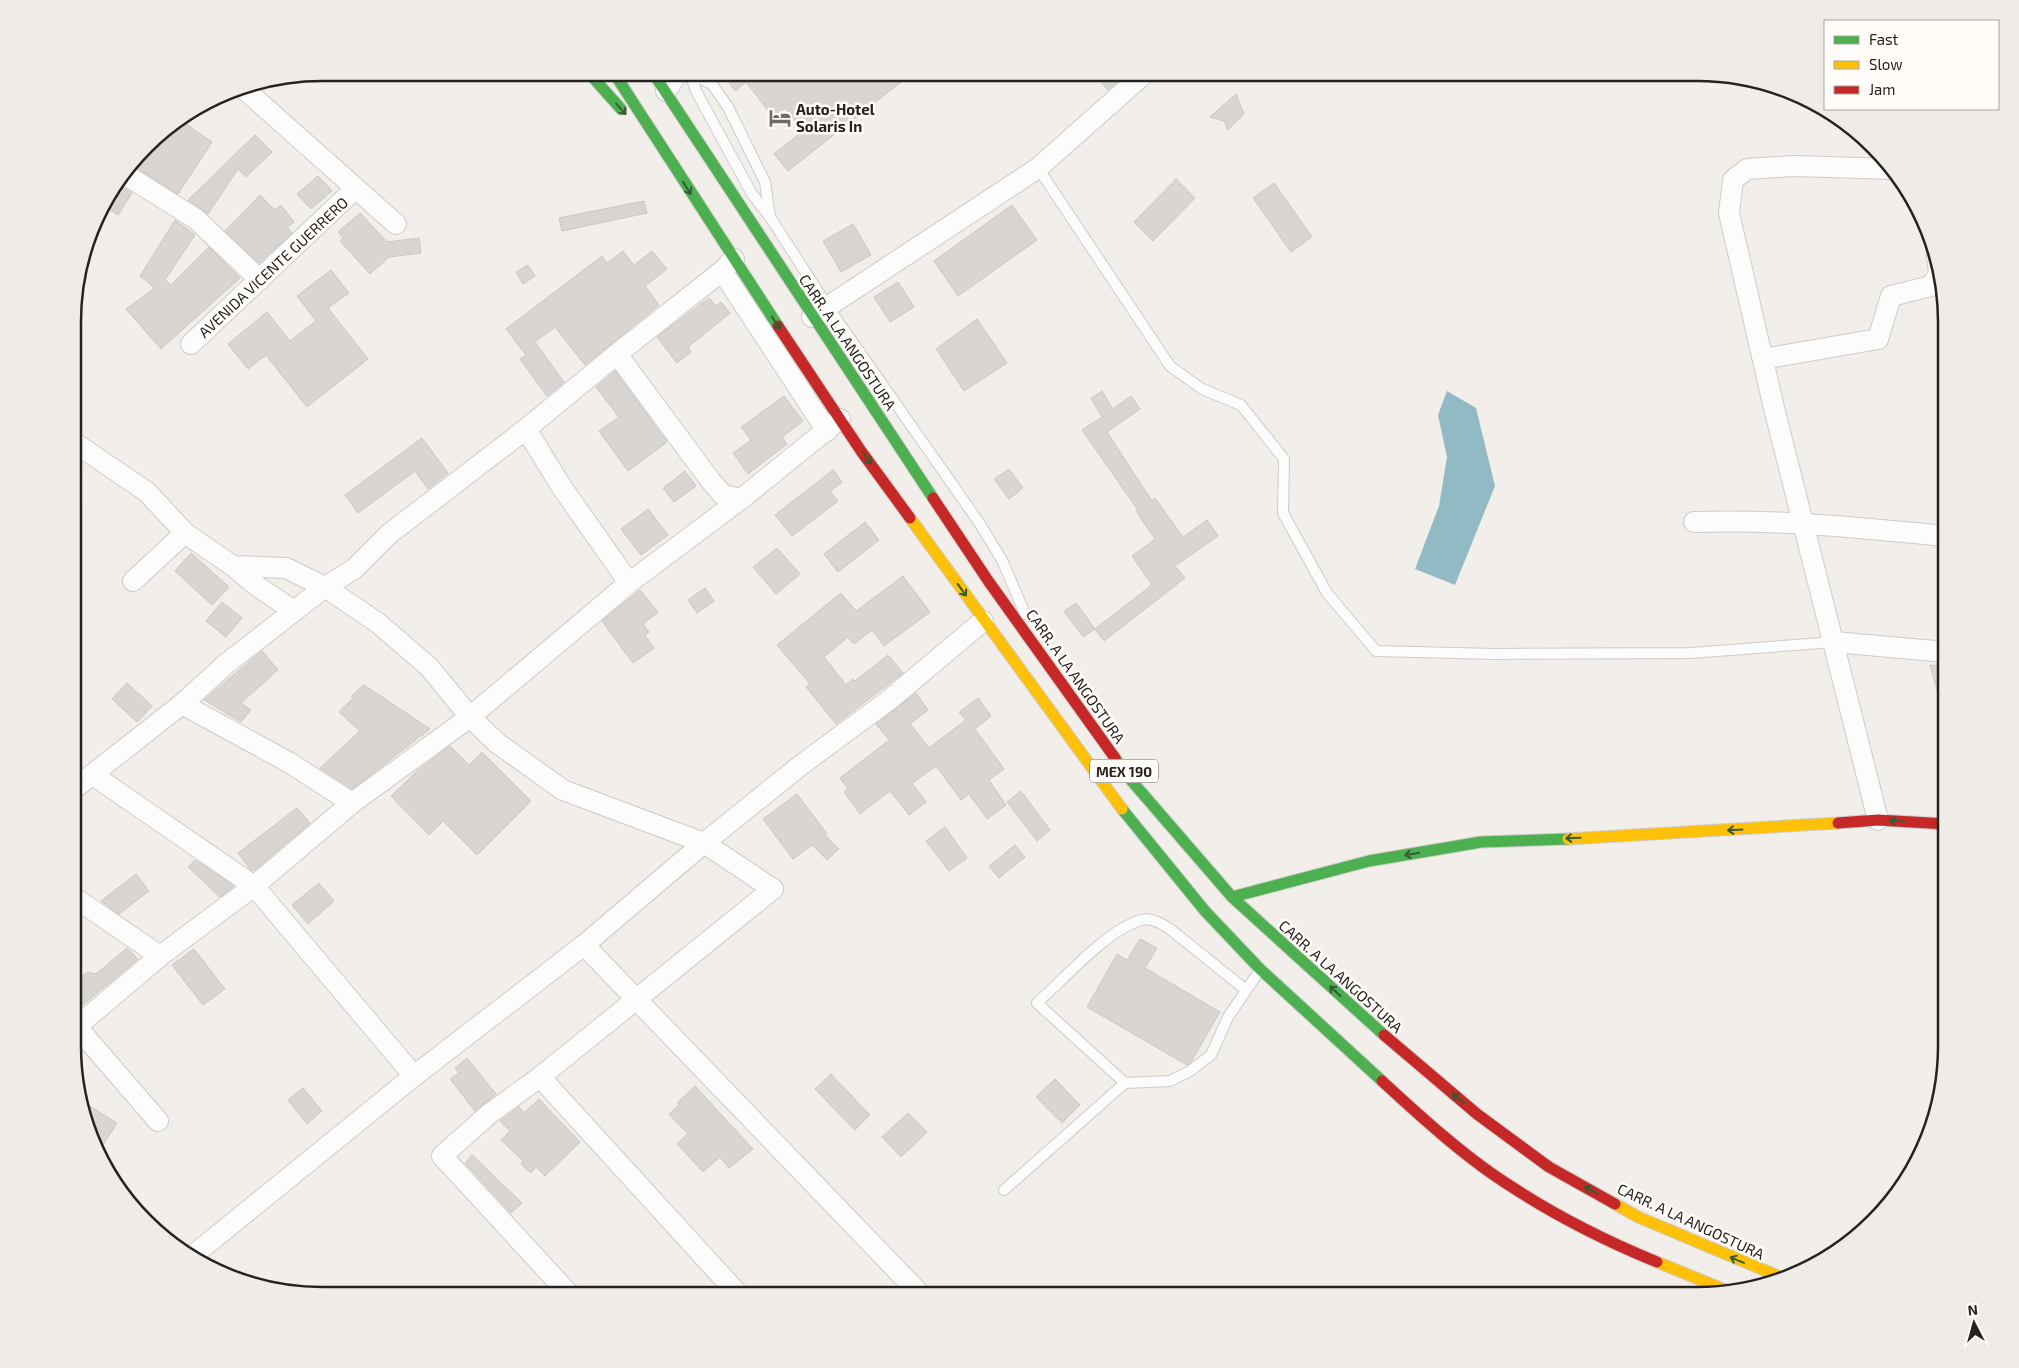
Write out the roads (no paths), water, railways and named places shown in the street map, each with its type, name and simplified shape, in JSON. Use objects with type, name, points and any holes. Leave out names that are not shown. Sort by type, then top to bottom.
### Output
[{"type":"main road","points":[[597,81],[668,158]]},
{"type":"main road","points":[[620,81],[668,158],[728,265]]},
{"type":"main road","name":"CARR. A LA ANGOSTURA","points":[[659,81],[820,312],[990,582],[1130,779],[1232,897],[1388,1038],[1477,1114],[1549,1167],[1638,1217],[1774,1274]]},
{"type":"main road","points":[[662,81],[665,89]]},
{"type":"main road","name":"MEX 190","points":[[834,425],[983,621],[1102,784],[1205,911],[1260,970],[1426,1121],[1510,1186],[1575,1225],[1638,1254],[1715,1286]]},
{"type":"main road","points":[[1232,897],[1369,862],[1481,842],[1644,836],[1878,820],[1938,824]]},
{"type":"street","points":[[665,89],[676,81]]},
{"type":"street","points":[[820,312],[1038,168],[1135,81]]},
{"type":"street","points":[[248,93],[396,224]]},
{"type":"street","points":[[1878,820],[1803,522],[1729,213],[1733,180],[1747,169],[1794,166],[1882,169]]},
{"type":"street","points":[[130,177],[196,219],[260,280]]},
{"type":"street","name":"AVENIDA VICENTE GUERRERO","points":[[191,344],[355,189]]},
{"type":"street","points":[[81,783],[182,704],[226,664],[325,587],[354,570],[389,534],[526,429],[728,265],[834,425],[741,499],[629,583],[470,717],[352,803],[254,886],[160,956],[81,1024]]},
{"type":"street","points":[[1764,359],[1878,339],[1891,296],[1931,286],[1934,281]]},
{"type":"street","points":[[617,354],[710,480],[724,495],[741,499]]},
{"type":"street","points":[[526,429],[561,486],[629,583]]},
{"type":"street","points":[[81,447],[147,492],[185,532],[294,611]]},
{"type":"street","points":[[1694,522],[1749,520],[1803,522],[1938,535]]},
{"type":"street","points":[[133,581],[185,532]]},
{"type":"street","points":[[232,566],[286,568],[325,587],[378,623],[429,667],[470,717],[497,743],[563,790],[704,843],[773,889],[540,1077],[489,1114],[442,1156],[563,1287]]},
{"type":"street","points":[[198,1252],[414,1076],[584,945],[704,843],[801,765],[889,700],[983,621]]},
{"type":"street","points":[[1834,642],[1938,651]]},
{"type":"street","points":[[182,704],[290,763],[352,803]]},
{"type":"street","points":[[93,774],[254,886],[414,1076]]},
{"type":"street","points":[[81,902],[160,956]]},
{"type":"street","points":[[584,945],[912,1287]]},
{"type":"street","points":[[81,1034],[158,1122]]},
{"type":"street","points":[[540,1077],[733,1287]]},
{"type":"lane","points":[[690,81],[752,194],[770,217],[820,312],[972,513],[1002,560],[1043,655]]},
{"type":"lane","points":[[705,81],[712,84],[728,107],[765,182],[770,217]]},
{"type":"lane","points":[[1038,168],[1170,366],[1202,389],[1241,405],[1284,459],[1283,513],[1326,593],[1376,651],[1494,654],[1691,653],[1834,642]]},
{"type":"lane","points":[[1124,1083],[1037,1003],[1116,932],[1143,919],[1158,921],[1170,928],[1246,990]]},
{"type":"lane","points":[[1004,1190],[1124,1083],[1170,1081],[1211,1055],[1228,1017],[1260,970]]},
{"type":"water","points":[[1447,391],[1476,408],[1495,486],[1455,585],[1415,569],[1439,506],[1447,457],[1438,415]]},
{"type":"place","name":"Auto-Hotel Solaris In","points":[[780,118]]}]
